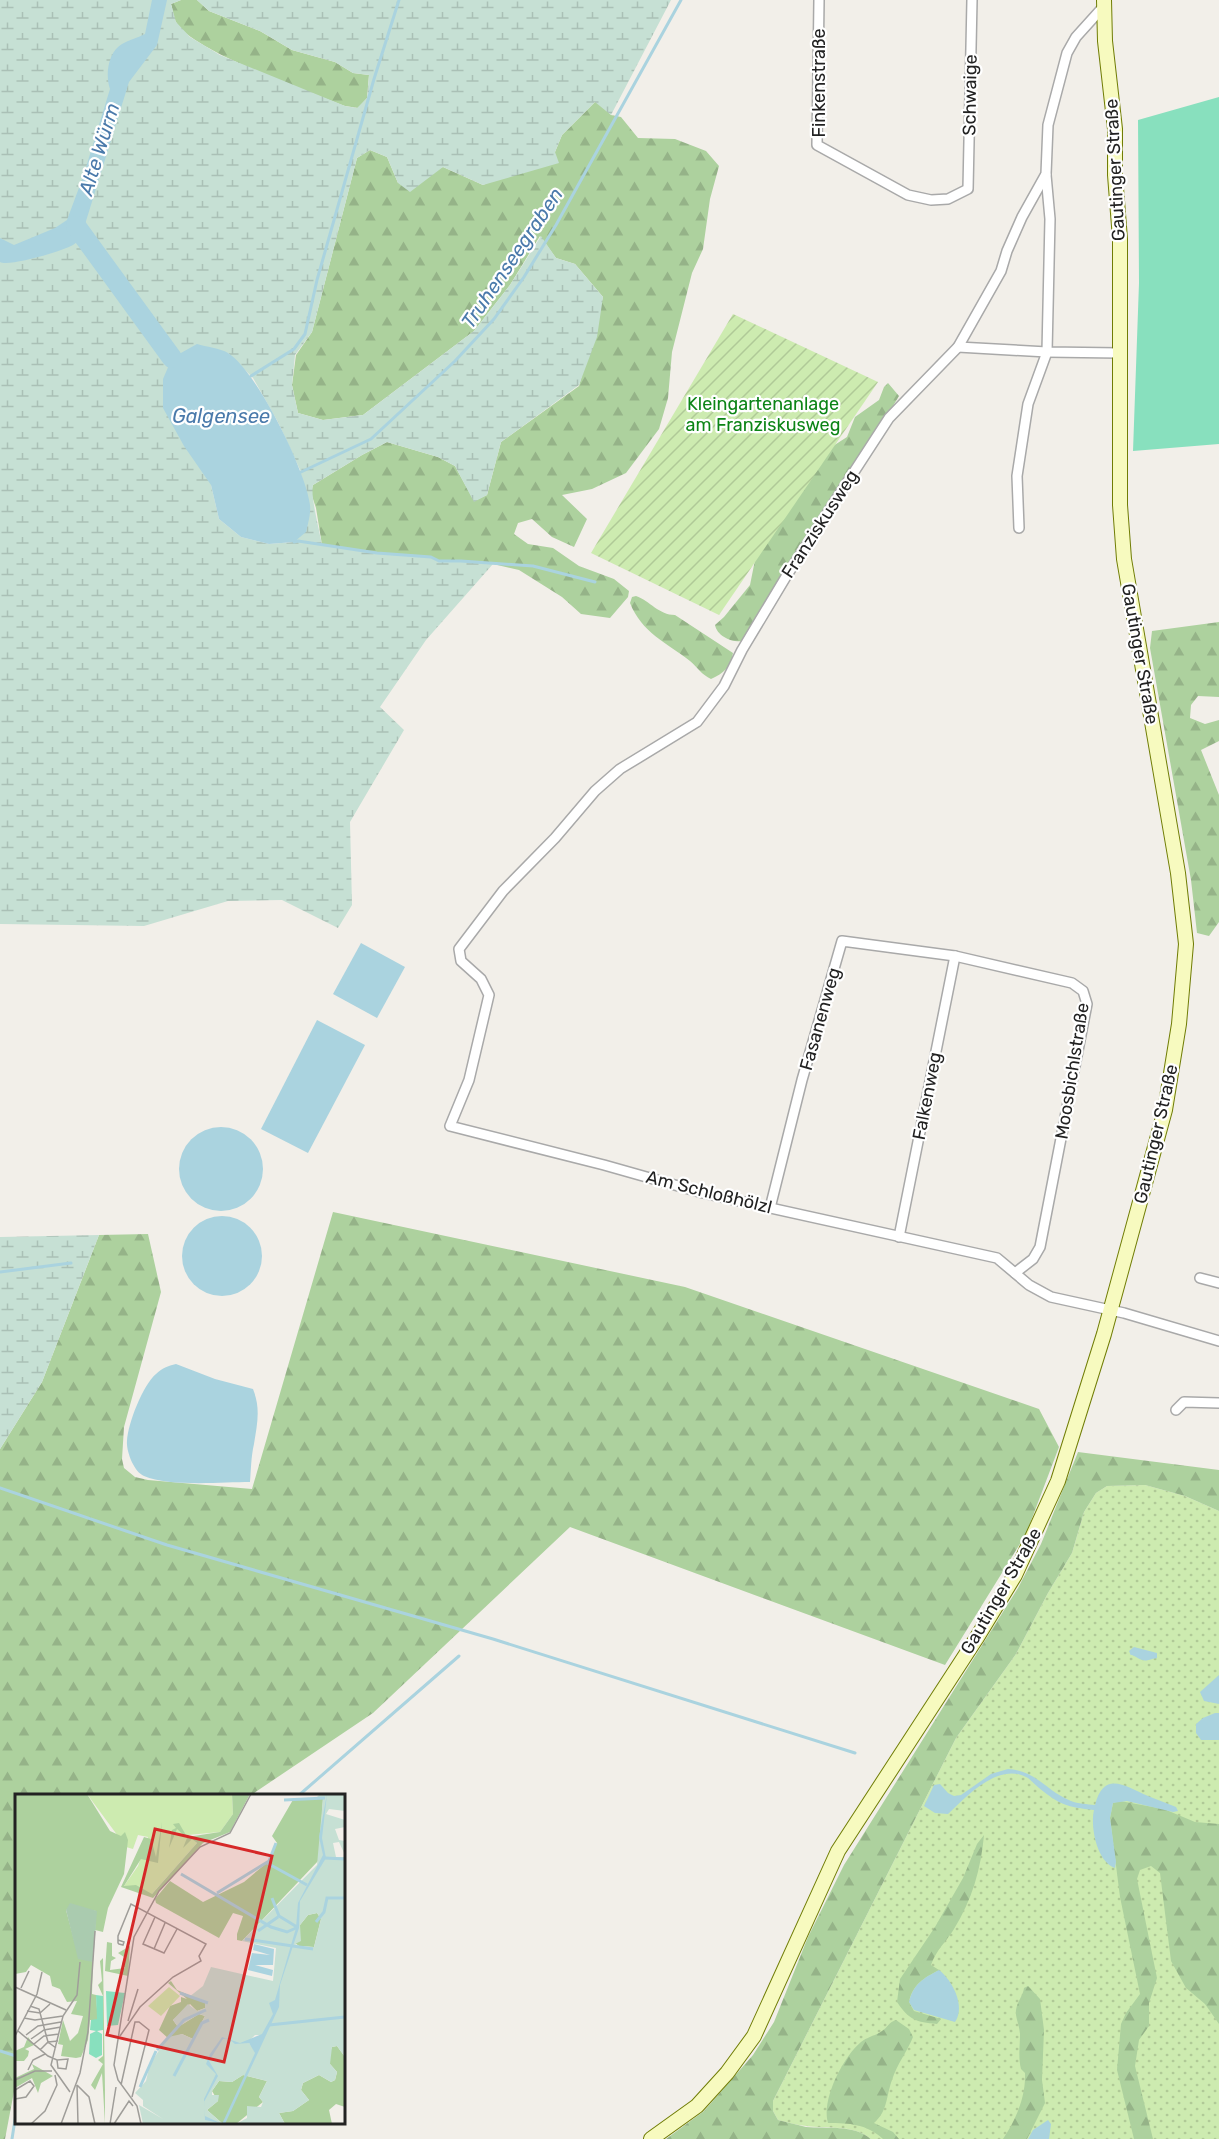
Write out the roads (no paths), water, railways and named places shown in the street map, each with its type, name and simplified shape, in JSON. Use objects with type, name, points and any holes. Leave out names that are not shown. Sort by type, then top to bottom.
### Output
[{"type":"main road","name":"Gautinger Straße","points":[[651,2139],[697,2106],[727,2073],[754,2036],[838,1851],[976,1640],[1015,1575],[1058,1481],[1110,1310],[1165,1110],[1179,1024],[1186,944],[1178,873],[1124,559],[1120,505],[1120,238],[1115,175],[1115,129],[1105,41],[1104,3]]},
{"type":"street","name":"Finkenstraße","points":[[819,0],[817,145],[908,195],[931,200],[948,199],[968,189]]},
{"type":"street","name":"Schwaige","points":[[968,189],[972,0]]},
{"type":"street","name":"Franziskusweg","points":[[481,979],[461,961],[459,949],[503,891],[555,838],[595,791],[620,769],[697,722],[724,686],[742,650],[787,575],[889,418],[958,347],[1001,271],[1018,226],[1046,174],[1048,125],[1067,53],[1076,37],[1104,3]]},
{"type":"street","points":[[1018,528],[1017,476],[1028,404],[1047,352],[1050,219],[1046,174]]},
{"type":"street","points":[[958,347],[1119,353]]},
{"type":"street","name":"Fasanenweg","points":[[770,1208],[802,1080],[842,942],[956,956]]},
{"type":"street","name":"Falkenweg","points":[[900,1237],[956,956]]},
{"type":"street","name":"Moosbichlstraße","points":[[956,956],[1072,983],[1083,991],[1087,1004],[1040,1247],[1033,1259],[1015,1273]]},
{"type":"street","name":"Am Schloßhölzl","points":[[481,979],[489,995],[487,1009],[469,1080],[450,1126],[703,1192],[997,1258],[1029,1285],[1051,1297],[1110,1310],[1219,1341]]},
{"type":"street","points":[[1200,1278],[1219,1283]]},
{"type":"street","points":[[1176,1410],[1184,1402],[1219,1403]]},
{"type":"water","name":"Alte Würm","points":[[152,0],[167,0],[157,45],[129,82],[82,234],[77,242],[59,251],[36,258],[0,262],[0,238],[14,245],[55,228],[67,220],[110,89],[108,71],[111,58],[122,44],[145,34]]},
{"type":"water","name":"Galgensee","points":[[197,344],[225,351],[240,363],[266,400],[290,447],[307,489],[310,505],[306,532],[294,542],[269,544],[241,537],[219,519],[211,485],[184,446],[163,408],[163,379],[172,358]]},
{"type":"water","points":[[361,943],[405,967],[377,1018],[333,994]]},
{"type":"water","points":[[317,1020],[365,1045],[308,1153],[261,1129]]},
{"type":"water","points":[[221,1127],[237,1130],[251,1139],[260,1153],[263,1169],[260,1185],[251,1199],[237,1208],[221,1211],[205,1208],[191,1199],[182,1185],[179,1169],[182,1153],[191,1139],[205,1130]]},
{"type":"water","points":[[222,1216],[237,1219],[250,1228],[259,1241],[262,1256],[259,1271],[250,1284],[237,1293],[222,1296],[207,1293],[194,1284],[185,1271],[182,1256],[185,1241],[194,1228],[207,1219]]},
{"type":"water","points":[[176,1364],[215,1379],[253,1389],[258,1416],[250,1482],[167,1482],[144,1476],[134,1466],[129,1455],[127,1441],[137,1405],[151,1379],[161,1370]]},
{"type":"water","points":[[1134,1647],[1157,1653],[1157,1658],[1144,1660],[1131,1655],[1129,1651]]},
{"type":"water","points":[[1219,1675],[1219,1704],[1204,1701],[1200,1692]]},
{"type":"water","points":[[1219,1713],[1219,1740],[1201,1740],[1196,1733],[1196,1724]]},
{"type":"water","points":[[1008,1769],[1027,1773],[1062,1797],[1077,1803],[1095,1805],[1104,1787],[1116,1784],[1176,1807],[1178,1811],[1173,1812],[1127,1801],[1113,1803],[1110,1818],[1115,1868],[1104,1859],[1096,1843],[1093,1825],[1094,1810],[1059,1802],[1028,1778],[1017,1774],[995,1777],[984,1783],[948,1814],[935,1813],[924,1806],[934,1785],[940,1784],[954,1796],[961,1795],[991,1774]]},
{"type":"water","points":[[939,1970],[949,1980],[956,1994],[959,2009],[955,2022],[914,2010],[909,2002],[920,1982]]},
{"type":"water","points":[[1048,2120],[1051,2124],[1049,2139],[1028,2139],[1033,2130]]},
{"type":"waterway","points":[[251,376],[294,349],[305,334],[317,280],[399,0]]},
{"type":"waterway","name":"Truhenseegraben","points":[[301,472],[371,439],[455,361],[494,319],[524,277],[556,225],[681,0]]},
{"type":"waterway","points":[[76,226],[172,358]]},
{"type":"waterway","points":[[294,542],[377,553],[431,557],[439,561],[533,566],[595,582]]},
{"type":"waterway","points":[[0,1272],[71,1263]]},
{"type":"waterway","points":[[0,1488],[167,1545],[493,1639],[855,1753]]},
{"type":"waterway","points":[[300,1794],[459,1656]]},
{"type":"waterway","points":[[0,2051],[15,2056]]},
{"type":"waterway","points":[[12,2139],[15,2120]]},
{"type":"park label","name":"Kleingartenanlage am Franziskusweg","points":[[763,414]]}]
